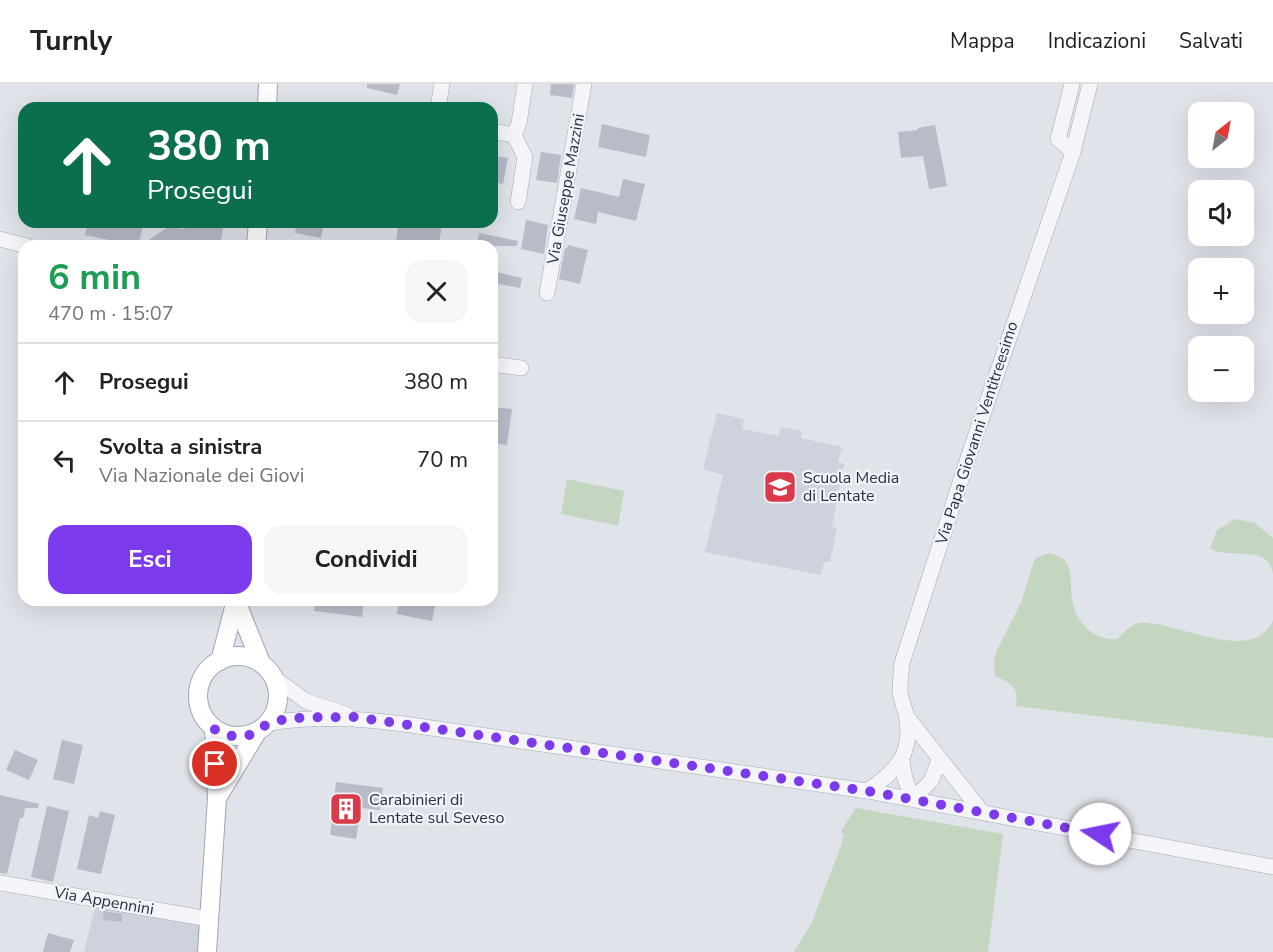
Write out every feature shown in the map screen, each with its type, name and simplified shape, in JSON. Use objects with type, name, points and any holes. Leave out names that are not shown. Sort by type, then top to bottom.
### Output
[{"type":"main road","points":[[267,102],[268,84]]},
{"type":"main road","points":[[220,661],[235,606]]},
{"type":"main road","points":[[217,798],[278,703],[278,691],[274,678],[261,663],[238,606]]},
{"type":"main road","points":[[261,663],[240,656],[220,661],[206,673],[198,692],[202,713],[214,729],[233,736],[263,728]]},
{"type":"main road","points":[[207,952],[217,798],[214,729]]},
{"type":"street","points":[[439,102],[442,84]]},
{"type":"street","points":[[518,202],[525,157],[514,135],[519,123],[525,84]]},
{"type":"street","name":"Via Giuseppe Mazzini","points":[[548,293],[584,84]]},
{"type":"street","points":[[1072,84],[1058,139],[1074,152]]},
{"type":"street","name":"Via Papa Giovanni Ventitreesimo","points":[[913,799],[905,779],[902,761],[908,745],[907,717],[900,693],[902,663],[972,444],[1074,152],[1090,84]]},
{"type":"street","points":[[498,132],[514,135]]},
{"type":"street","points":[[0,239],[18,244]]},
{"type":"street","points":[[498,365],[521,368]]},
{"type":"street","points":[[274,678],[306,700],[354,717]]},
{"type":"street","points":[[263,728],[303,718],[354,717],[867,791],[1273,867]]},
{"type":"street","name":"Via Papa Giovanni Ventitreesimo","points":[[907,717],[982,812]]},
{"type":"street","points":[[913,799],[931,782],[939,760]]},
{"type":"street","points":[[867,791],[887,778],[902,761]]},
{"type":"street","name":"Via Appennini","points":[[0,883],[209,919]]},
{"type":"shaded area","name":"Scuola Media di Lentate","points":[[717,413],[744,419],[742,429],[778,436],[781,427],[802,431],[801,438],[842,447],[838,462],[844,464],[832,527],[837,528],[830,562],[824,562],[821,575],[705,552],[723,475],[703,469]]},
{"type":"shaded area","points":[[96,903],[206,921],[204,952],[84,952]]},
{"type":"green space","points":[[567,479],[624,491],[618,526],[561,514]]},
{"type":"green space","points":[[1235,519],[1255,523],[1273,538],[1273,574],[1270,564],[1264,558],[1256,555],[1217,552],[1210,548],[1217,530]]},
{"type":"green space","points":[[1050,553],[1063,558],[1068,566],[1072,599],[1081,622],[1101,637],[1117,639],[1131,627],[1140,623],[1155,624],[1231,641],[1249,640],[1263,634],[1273,620],[1273,738],[1016,706],[1015,690],[1009,683],[995,676],[994,661],[997,650],[1021,603],[1035,558]]},
{"type":"green space","points":[[856,808],[1003,834],[988,952],[794,952],[812,922],[842,843],[844,836],[841,831]]},
{"type":"building","points":[[367,84],[400,84],[397,95],[367,88]]},
{"type":"building","points":[[551,84],[574,84],[572,98],[550,95]]},
{"type":"building","points":[[602,124],[650,135],[646,157],[598,147]]},
{"type":"building","points":[[935,125],[947,186],[929,189],[923,156],[901,158],[898,132]]},
{"type":"building","points":[[541,152],[561,155],[557,183],[536,180]]},
{"type":"building","points":[[498,156],[508,158],[503,184],[498,183]]},
{"type":"building","points":[[623,179],[645,184],[636,221],[598,212],[596,224],[574,219],[581,188],[619,197]]},
{"type":"building","points":[[526,220],[548,225],[544,254],[521,249]]},
{"type":"building","points":[[87,228],[142,228],[140,240],[109,240],[85,235]]},
{"type":"building","points":[[167,228],[223,228],[221,240],[149,240]]},
{"type":"building","points":[[296,228],[323,228],[321,238],[295,233]]},
{"type":"building","points":[[398,228],[441,228],[440,240],[396,240]]},
{"type":"building","points":[[479,233],[518,241],[517,246],[498,246],[498,240],[477,240]]},
{"type":"building","points":[[568,245],[588,250],[580,284],[559,279],[565,248]]},
{"type":"building","points":[[498,272],[522,278],[520,288],[498,284]]},
{"type":"building","points":[[498,408],[512,409],[507,445],[498,444]]},
{"type":"building","points":[[315,606],[363,606],[362,617],[314,611]]},
{"type":"building","points":[[398,606],[435,606],[432,621],[397,614]]},
{"type":"building","points":[[62,740],[83,745],[74,784],[53,779]]},
{"type":"building","points":[[15,750],[38,760],[29,780],[6,770]]},
{"type":"building","name":"Carabinieri di Lentate sul Seveso","points":[[336,782],[383,788],[380,810],[361,808],[356,839],[330,835]]},
{"type":"building","points":[[0,795],[39,804],[38,808],[25,808],[23,818],[20,818],[7,874],[0,873]]},
{"type":"building","points":[[47,806],[69,811],[53,882],[31,877]]},
{"type":"building","points":[[100,811],[115,815],[101,874],[77,869],[89,815],[98,818]]},
{"type":"building","points":[[104,911],[122,914],[122,922],[103,920]]},
{"type":"building","points":[[48,933],[74,940],[70,952],[43,952]]},
{"type":"place","name":"Scuola Media di Lentate","points":[[780,487]]},
{"type":"place","name":"Carabinieri di Lentate sul Seveso","points":[[346,809]]},
{"type":"route","points":[[215,764],[214,729],[226,735],[240,737],[257,732],[268,723],[303,718],[354,717],[867,791],[1100,834]]}]
